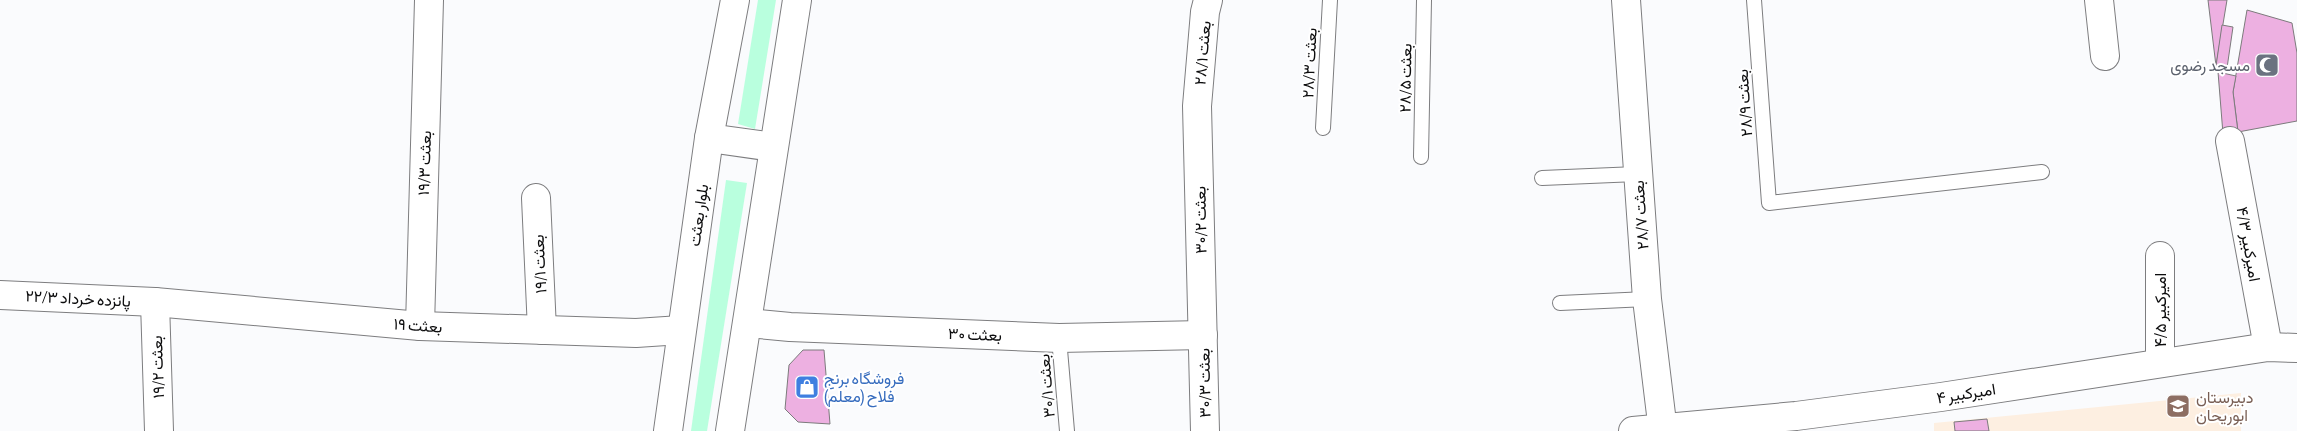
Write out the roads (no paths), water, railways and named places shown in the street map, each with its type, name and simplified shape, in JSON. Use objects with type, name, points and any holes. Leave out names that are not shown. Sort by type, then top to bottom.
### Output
[{"type":"street","name":"بعثت ۱۹/۳","points":[[420,326],[429,0]]},
{"type":"street","name":"بلوار بعثت","points":[[668,431],[709,138],[735,0]]},
{"type":"street","points":[[730,431],[797,0]]},
{"type":"street","name":"بعثت ۲۸/۱","points":[[1197,106],[1205,12],[1208,0]]},
{"type":"street","name":"بعثت ۲۸/۷","points":[[1626,0],[1647,299],[1663,430]]},
{"type":"street","points":[[2100,0],[2105,56]]},
{"type":"street","name":"بعثت ۳۰/۲","points":[[1197,106],[1203,334]]},
{"type":"street","points":[[709,138],[773,146]]},
{"type":"street","name":"امیرکبیر ۴/۳","points":[[2230,141],[2268,346]]},
{"type":"street","name":"بعثت ۱۹/۱","points":[[536,198],[542,330]]},
{"type":"street","name":"امیرکبیر ۴/۵","points":[[2160,256],[2160,363]]},
{"type":"street","name":"پانزده خرداد ۲۲/۳","points":[[0,295],[155,302]]},
{"type":"street","name":"بعثت ۱۹","points":[[155,302],[420,326],[636,333],[681,330]]},
{"type":"street","name":"بعثت ۱۹/۲","points":[[155,302],[159,431]]},
{"type":"street","name":"بعثت ۳۰","points":[[748,323],[790,327],[1059,338],[1203,334]]},
{"type":"street","name":"بعثت ۳۰/۳","points":[[1203,334],[1205,431]]},
{"type":"street","name":"امیرکبیر ۴","points":[[1633,431],[1796,423],[1941,397],[2268,346],[2297,348]]},
{"type":"lane","name":"بعثت ۲۸/۳","points":[[1323,128],[1330,0]]},
{"type":"lane","name":"بعثت ۲۸/۵","points":[[1421,157],[1424,0]]},
{"type":"lane","name":"بعثت ۲۸/۹","points":[[1754,0],[1769,203],[2042,172]]},
{"type":"lane","points":[[1542,178],[1637,174]]},
{"type":"lane","points":[[1560,303],[1647,299]]},
{"type":"lane","name":"بعثت ۳۰/۱","points":[[1059,338],[1067,431]]},
{"type":"place","name":"مسجد رضوی","points":[[2267,65]]},
{"type":"place","name":"فروشگاه برنج فلاح (معلم)","points":[[807,387]]},
{"type":"place","name":"دبیرستان ابوریحان","points":[[2178,406]]}]
